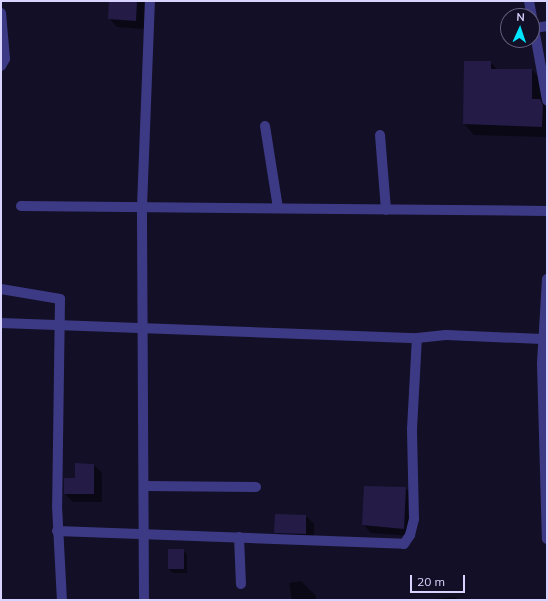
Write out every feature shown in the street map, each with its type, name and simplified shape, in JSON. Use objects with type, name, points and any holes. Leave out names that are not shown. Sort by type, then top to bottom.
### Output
[{"type":"street","points":[[144,600],[142,207],[150,1]]},
{"type":"street","points":[[1,13],[5,59],[1,66]]},
{"type":"street","points":[[538,48],[547,100]]},
{"type":"street","points":[[265,126],[278,208]]},
{"type":"street","points":[[380,135],[386,210]]},
{"type":"street","points":[[21,206],[547,211]]},
{"type":"street","points":[[547,279],[544,337],[547,539]]},
{"type":"street","points":[[1,289],[60,299],[57,531],[62,600]]},
{"type":"street","points":[[1,323],[60,327],[417,338],[446,335],[544,337]]},
{"type":"street","points":[[57,531],[144,533],[404,544],[410,535],[414,519],[412,429],[417,338]]},
{"type":"street","points":[[144,486],[256,487]]},
{"type":"street","points":[[239,537],[241,584]]},
{"type":"building","points":[[109,1],[137,1],[136,21],[108,19]]},
{"type":"building","points":[[464,61],[491,61],[491,69],[532,69],[532,99],[540,99],[543,105],[542,127],[463,124]]},
{"type":"building","points":[[75,463],[94,464],[94,494],[64,494],[64,478],[75,478]]},
{"type":"building","points":[[364,486],[406,487],[404,529],[362,525]]},
{"type":"building","points":[[275,514],[306,515],[306,534],[274,533]]},
{"type":"building","points":[[168,549],[184,549],[184,569],[168,569]]}]
